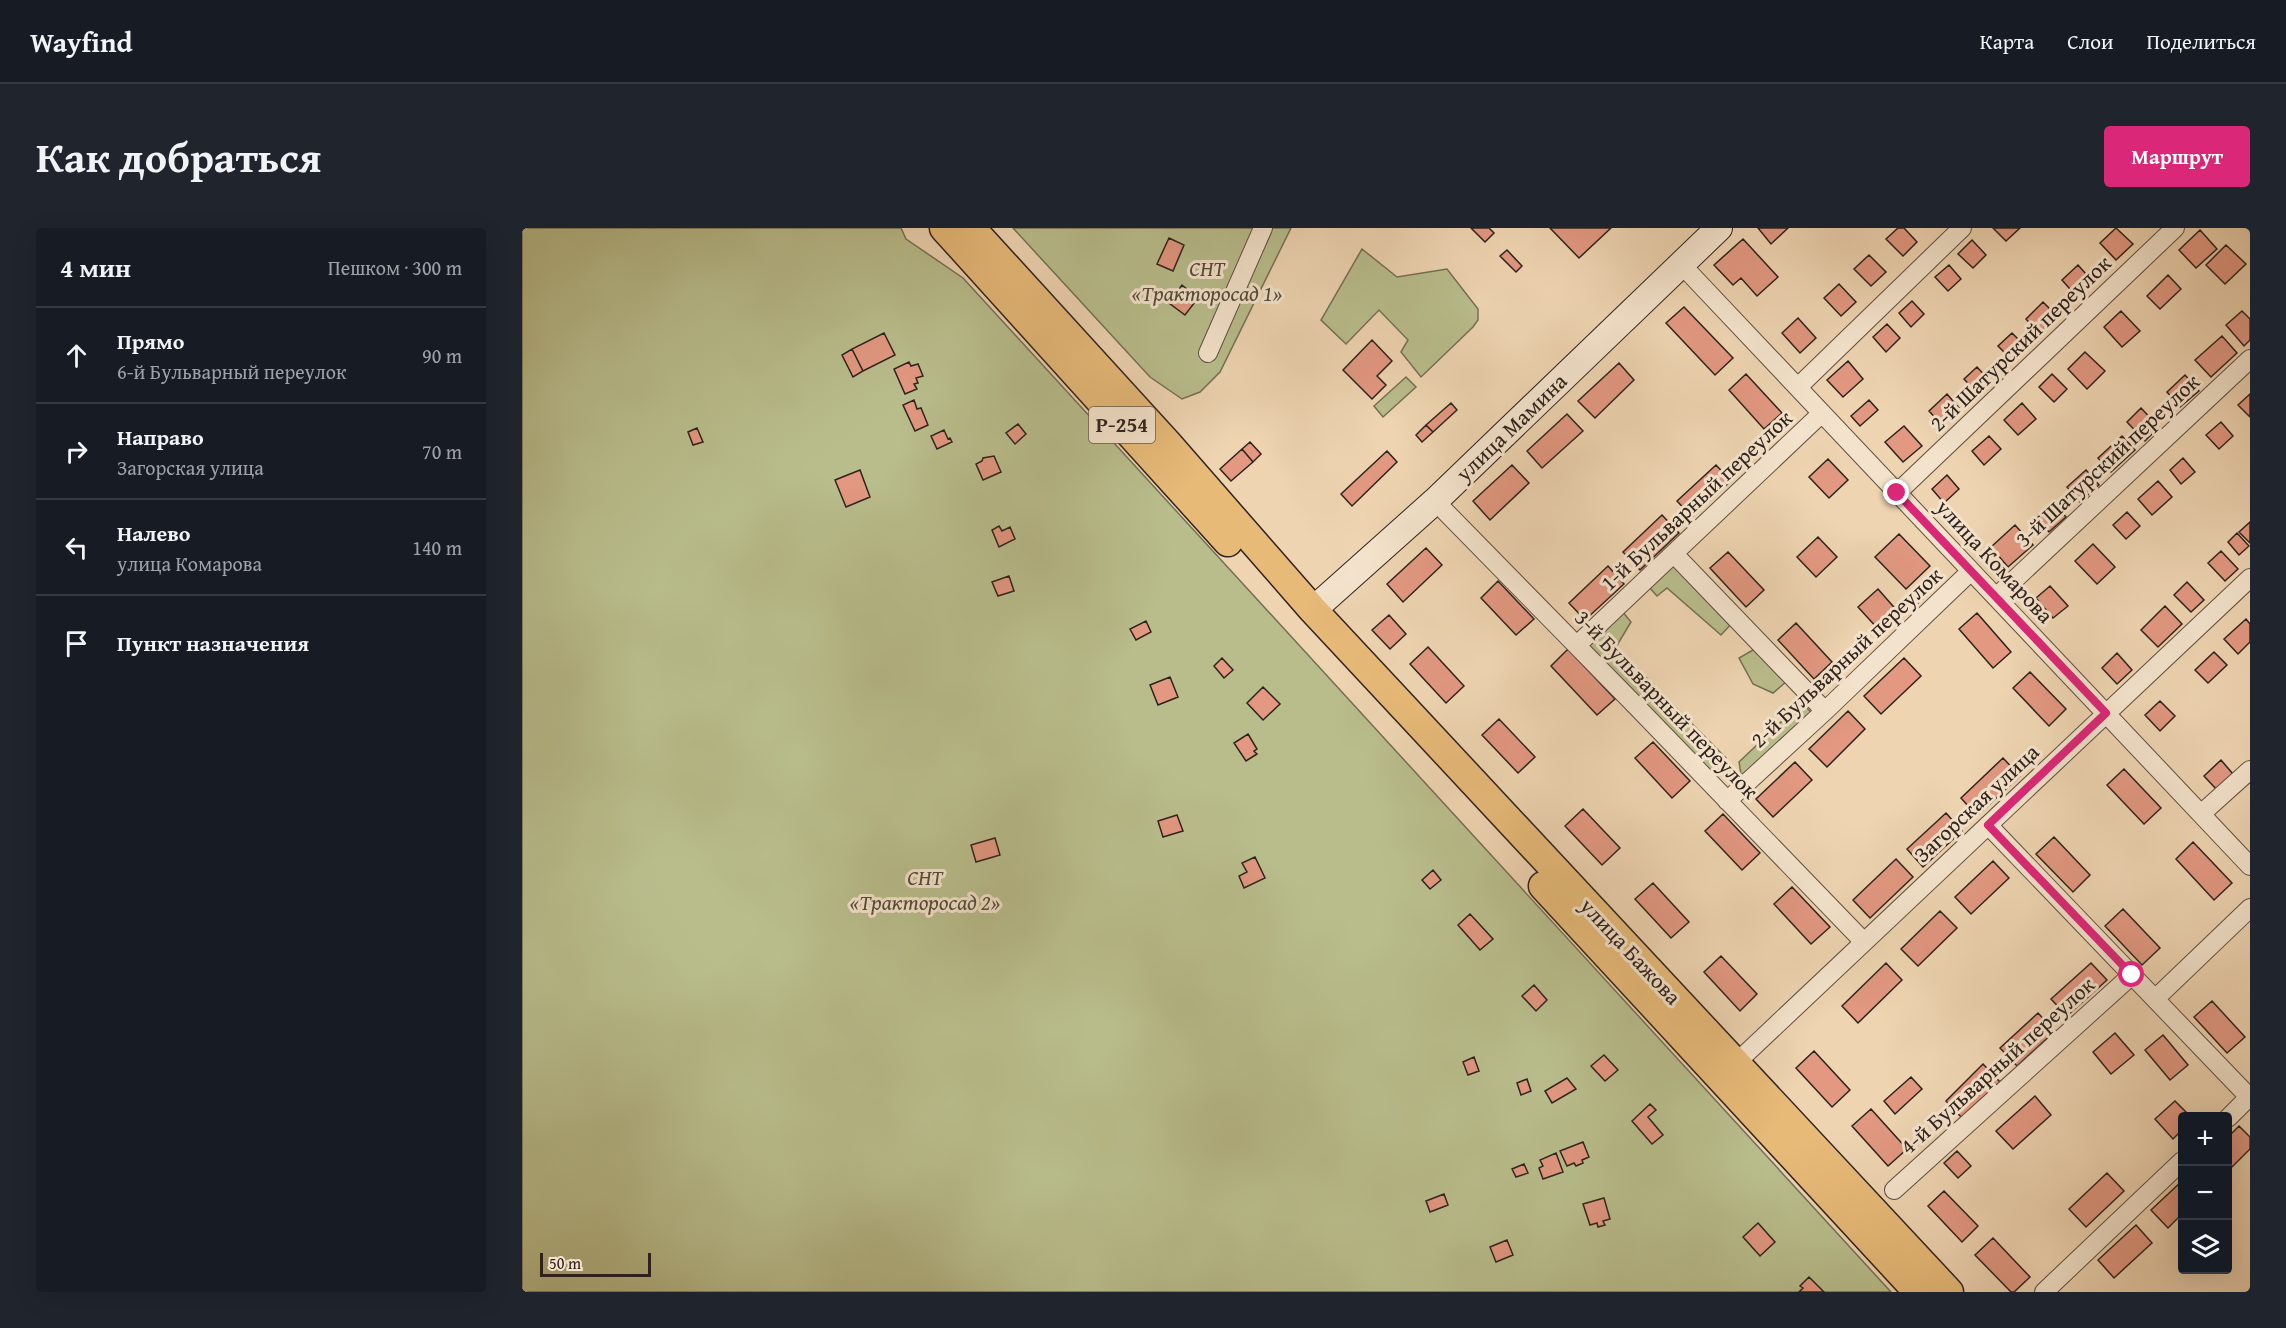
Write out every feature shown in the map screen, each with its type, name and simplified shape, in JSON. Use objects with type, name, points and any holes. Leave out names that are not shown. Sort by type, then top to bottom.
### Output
[{"type":"main road","name":"Р-254","points":[[944,228],[1306,616]]},
{"type":"main road","name":"Р-254","points":[[971,228],[1168,444],[1306,616]]},
{"type":"main road","name":"улица Мамина","points":[[1306,616],[1435,501],[1719,228]]},
{"type":"main road","name":"улица Бажова","points":[[1306,616],[1736,1063],[1949,1292]]},
{"type":"main road","name":"улица Бажова","points":[[1306,616],[1910,1285]]},
{"type":"street","points":[[1208,353],[1263,228]]},
{"type":"street","points":[[1798,387],[1962,228]]},
{"type":"street","name":"2-й Шатурский переулок","points":[[1897,493],[2175,228]]},
{"type":"street","name":"улица Комарова","points":[[1681,264],[2250,866]]},
{"type":"street","name":"3-й Шатурский переулок","points":[[1996,597],[2250,359]]},
{"type":"street","name":"1-й Бульварный переулок","points":[[1577,645],[1675,555],[1822,413]]},
{"type":"street","name":"3-й Бульварный переулок","points":[[1435,501],[1864,942]]},
{"type":"street","points":[[1675,555],[1825,711]]},
{"type":"street","name":"2-й Бульварный переулок","points":[[1727,801],[1971,571]]},
{"type":"street","name":"Загорская улица","points":[[1736,1063],[2250,578]]},
{"type":"street","points":[[2201,814],[2250,770]]},
{"type":"street","points":[[1988,825],[2250,1098],[2232,1114]]},
{"type":"street","points":[[2155,999],[2250,908]]},
{"type":"street","name":"4-й Бульварный переулок","points":[[1894,1190],[2132,975]]},
{"type":"street","points":[[2044,1292],[2178,1165]]},
{"type":"green space","name":"СНТ «Тракторосад 2»","points":[[522,228],[901,228],[906,239],[963,278],[1891,1292],[522,1292]]},
{"type":"green space","name":"СНТ «Тракторосад 1»","points":[[1013,228],[1291,228],[1220,372],[1200,392],[1182,399],[1150,377]]},
{"type":"green space","points":[[1362,249],[1397,277],[1447,269],[1478,309],[1478,320],[1473,327],[1421,377],[1401,352],[1408,340],[1379,310],[1346,344],[1321,320]]},
{"type":"green space","points":[[1406,377],[1416,387],[1383,417],[1374,406]]},
{"type":"green space","points":[[1675,563],[1733,622],[1721,635],[1667,588],[1657,596],[1649,587]]},
{"type":"green space","points":[[1622,611],[1631,622],[1616,647],[1726,758],[1714,776],[1586,647]]},
{"type":"green space","points":[[1758,647],[1787,681],[1773,693],[1753,684],[1739,658]]},
{"type":"green space","points":[[1802,702],[1813,715],[1751,775],[1741,774],[1739,762]]},
{"type":"building","points":[[1471,228],[1489,228],[1494,233],[1485,242]]},
{"type":"building","points":[[1550,228],[1611,228],[1579,258]]},
{"type":"building","points":[[1758,228],[1788,228],[1771,244]]},
{"type":"building","points":[[1898,228],[1904,228],[1917,242],[1903,256],[1886,239]]},
{"type":"building","points":[[1993,228],[2020,228],[2006,241]]},
{"type":"building","points":[[2116,228],[2133,244],[2116,260],[2100,243]]},
{"type":"building","points":[[2200,230],[2217,249],[2196,268],[2179,250]]},
{"type":"building","points":[[1169,238],[1184,245],[1173,271],[1157,264]]},
{"type":"building","points":[[1743,239],[1778,277],[1757,296],[1741,278],[1733,285],[1714,265]]},
{"type":"building","points":[[1972,240],[1986,255],[1973,268],[1958,254]]},
{"type":"building","points":[[2226,245],[2246,264],[2225,284],[2206,265]]},
{"type":"building","points":[[1507,250],[1522,266],[1516,272],[1500,256]]},
{"type":"building","points":[[1869,255],[1886,272],[1871,286],[1854,269]]},
{"type":"building","points":[[1949,265],[1961,279],[1948,291],[1935,277]]},
{"type":"building","points":[[2078,265],[2093,282],[2077,297],[2062,280]]},
{"type":"building","points":[[2168,275],[2181,289],[2160,309],[2147,296]]},
{"type":"building","points":[[1839,284],[1856,302],[1841,316],[1824,298]]},
{"type":"building","points":[[1182,285],[1198,298],[1185,315],[1169,303]]},
{"type":"building","points":[[1912,301],[1924,314],[1911,327],[1899,313]]},
{"type":"building","points":[[2043,302],[2057,316],[2039,333],[2026,319]]},
{"type":"building","points":[[1684,307],[1733,358],[1715,375],[1666,323]]},
{"type":"building","points":[[2121,311],[2140,331],[2122,347],[2104,327]]},
{"type":"building","points":[[2242,311],[2250,319],[2250,340],[2244,346],[2226,325]]},
{"type":"building","points":[[1798,318],[1816,338],[1800,353],[1782,333]]},
{"type":"building","points":[[1887,324],[1900,338],[1886,352],[1873,337]]},
{"type":"building","points":[[884,333],[895,355],[863,371],[852,349]]},
{"type":"building","points":[[2012,333],[2025,346],[2012,360],[1998,346]]},
{"type":"building","points":[[2222,336],[2237,353],[2211,377],[2195,360]]},
{"type":"building","points":[[1372,340],[1392,361],[1377,376],[1386,385],[1372,399],[1343,370]]},
{"type":"building","points":[[852,349],[863,371],[853,377],[842,355]]},
{"type":"building","points":[[2085,352],[2105,371],[2087,389],[2068,369]]},
{"type":"building","points":[[1848,361],[1863,379],[1843,397],[1827,380]]},
{"type":"building","points":[[909,362],[911,366],[918,364],[923,376],[916,378],[918,383],[914,384],[917,389],[905,394],[894,369]]},
{"type":"building","points":[[1619,363],[1634,380],[1595,418],[1578,401]]},
{"type":"building","points":[[1977,367],[1990,381],[1977,393],[1964,379]]},
{"type":"building","points":[[1746,374],[1782,413],[1764,429],[1729,390]]},
{"type":"building","points":[[2052,374],[2067,389],[2054,402],[2039,387]]},
{"type":"building","points":[[2185,375],[2199,391],[2180,407],[2167,392]]},
{"type":"building","points":[[1947,394],[1959,408],[1942,425],[1929,411]]},
{"type":"building","points":[[2250,394],[2250,417],[2238,405]]},
{"type":"building","points":[[914,400],[917,409],[921,408],[928,425],[915,431],[903,405]]},
{"type":"building","points":[[1869,400],[1878,410],[1860,426],[1851,416]]},
{"type":"building","points":[[1451,403],[1457,410],[1433,432],[1426,425]]},
{"type":"building","points":[[2022,403],[2036,419],[2018,435],[2004,420]]},
{"type":"building","points":[[2141,408],[2159,427],[2145,441],[2127,422]]},
{"type":"building","points":[[1567,414],[1583,431],[1542,468],[1527,451]]},
{"type":"building","points":[[2221,422],[2233,436],[2219,449],[2206,435]]},
{"type":"building","points":[[1018,424],[1026,434],[1015,444],[1006,433]]},
{"type":"building","points":[[1426,425],[1433,432],[1422,442],[1416,435]]},
{"type":"building","points":[[1904,426],[1922,446],[1903,462],[1885,442]]},
{"type":"building","points":[[697,428],[703,442],[693,445],[688,432]]},
{"type":"building","points":[[944,430],[952,442],[937,449],[931,436]]},
{"type":"building","points":[[1989,436],[2001,449],[1984,465],[1972,451]]},
{"type":"building","points":[[2122,436],[2135,450],[2111,472],[2098,458]]},
{"type":"building","points":[[1250,442],[1261,454],[1253,462],[1242,449]]},
{"type":"building","points":[[1242,449],[1253,462],[1231,481],[1220,469]]},
{"type":"building","points":[[1387,451],[1397,462],[1352,506],[1341,494]]},
{"type":"building","points":[[994,456],[1001,472],[983,480],[976,464],[983,458]]},
{"type":"building","points":[[2183,458],[2195,472],[2181,484],[2170,470]]},
{"type":"building","points":[[1828,459],[1848,480],[1829,498],[1809,477]]},
{"type":"building","points":[[1512,465],[1529,483],[1490,520],[1473,501]]},
{"type":"building","points":[[1716,465],[1731,481],[1692,517],[1677,501]]},
{"type":"building","points":[[860,470],[870,497],[846,507],[835,480]]},
{"type":"building","points":[[2086,470],[2099,485],[2080,502],[2067,487]]},
{"type":"building","points":[[1947,475],[1959,489],[1944,503],[1932,489]]},
{"type":"building","points":[[2158,481],[2172,497],[2152,515],[2138,499]]},
{"type":"building","points":[[2054,503],[2066,517],[2049,532],[2037,518]]},
{"type":"building","points":[[2127,512],[2140,526],[2126,539],[2113,525]]},
{"type":"building","points":[[1662,515],[1679,533],[1640,570],[1623,552]]},
{"type":"building","points":[[2250,522],[2250,543],[2239,532]]},
{"type":"building","points":[[2015,525],[2033,545],[2008,567],[1991,547]]},
{"type":"building","points":[[999,526],[1002,531],[1010,527],[1015,539],[999,547],[992,530]]},
{"type":"building","points":[[2237,533],[2249,546],[2239,555],[2228,542]]},
{"type":"building","points":[[1899,534],[1930,566],[1906,589],[1875,557]]},
{"type":"building","points":[[1818,537],[1837,557],[1816,577],[1797,557]]},
{"type":"building","points":[[2093,544],[2115,567],[2097,584],[2075,561]]},
{"type":"building","points":[[1426,548],[1442,565],[1403,602],[1387,584]]},
{"type":"building","points":[[2221,551],[2238,569],[2225,581],[2208,563]]},
{"type":"building","points":[[1728,552],[1764,590],[1746,607],[1710,568]]},
{"type":"building","points":[[1608,566],[1624,584],[1585,620],[1569,603]]},
{"type":"building","points":[[1009,576],[1014,591],[998,596],[992,582]]},
{"type":"building","points":[[1498,581],[1534,619],[1516,635],[1481,598]]},
{"type":"building","points":[[2187,582],[2204,600],[2191,612],[2174,595]]},
{"type":"building","points":[[2050,586],[2068,606],[2053,618],[2036,598]]},
{"type":"building","points":[[1878,589],[1899,613],[1879,630],[1858,607]]},
{"type":"building","points":[[1920,590],[1926,596],[1917,604],[1912,598]]},
{"type":"building","points":[[2165,606],[2182,624],[2158,647],[2141,630]]},
{"type":"building","points":[[1977,613],[2011,652],[1993,668],[1959,629]]},
{"type":"building","points":[[1389,615],[1406,634],[1390,649],[1372,630]]},
{"type":"building","points":[[2246,619],[2250,624],[2250,642],[2238,654],[2224,639]]},
{"type":"building","points":[[1146,621],[1151,632],[1136,640],[1130,629]]},
{"type":"building","points":[[1796,623],[1832,662],[1814,679],[1778,640]]},
{"type":"building","points":[[1428,647],[1464,686],[1446,703],[1410,664]]},
{"type":"building","points":[[1568,649],[1615,699],[1597,715],[1551,666]]},
{"type":"building","points":[[2214,652],[2227,665],[2208,683],[2195,670]]},
{"type":"building","points":[[2117,653],[2132,670],[2117,684],[2102,668]]},
{"type":"building","points":[[1222,658],[1233,670],[1224,678],[1214,666]]},
{"type":"building","points":[[1904,658],[1921,676],[1881,714],[1864,696]]},
{"type":"building","points":[[2030,672],[2066,709],[2049,726],[2013,688]]},
{"type":"building","points":[[1170,677],[1178,697],[1158,705],[1150,685]]},
{"type":"building","points":[[1263,687],[1280,704],[1263,720],[1247,703]]},
{"type":"building","points":[[2160,701],[2175,716],[2160,731],[2145,715]]},
{"type":"building","points":[[1848,711],[1865,729],[1827,767],[1809,749]]},
{"type":"building","points":[[1499,719],[1535,757],[1518,773],[1482,735]]},
{"type":"building","points":[[1248,734],[1257,749],[1254,751],[1257,754],[1246,761],[1234,743]]},
{"type":"building","points":[[1653,742],[1690,781],[1672,798],[1635,758]]},
{"type":"building","points":[[2003,758],[2020,776],[1977,816],[1961,798]]},
{"type":"building","points":[[2221,760],[2233,774],[2217,790],[2204,776]]},
{"type":"building","points":[[1795,762],[1812,780],[1773,817],[1756,799]]},
{"type":"building","points":[[2124,769],[2161,808],[2144,824],[2107,785]]},
{"type":"building","points":[[1583,809],[1620,848],[1602,865],[1565,826]]},
{"type":"building","points":[[1946,813],[1962,831],[1923,867],[1907,849]]},
{"type":"building","points":[[1723,814],[1760,853],[1742,870],[1705,831]]},
{"type":"building","points":[[1177,815],[1183,831],[1163,837],[1158,821]]},
{"type":"building","points":[[2054,837],[2090,875],[2073,892],[2036,854]]},
{"type":"building","points":[[995,838],[1000,855],[976,862],[971,845]]},
{"type":"building","points":[[2193,842],[2232,883],[2214,900],[2176,859]]},
{"type":"building","points":[[1255,857],[1265,878],[1244,888],[1239,876],[1247,872],[1242,863]]},
{"type":"building","points":[[1896,859],[1913,877],[1870,918],[1853,900]]},
{"type":"building","points":[[1993,861],[2009,878],[1971,914],[1955,897]]},
{"type":"building","points":[[1433,870],[1441,880],[1430,889],[1422,880]]},
{"type":"building","points":[[1653,883],[1689,922],[1671,938],[1635,899]]},
{"type":"building","points":[[1792,887],[1830,927],[1811,944],[1774,904]]},
{"type":"building","points":[[2123,909],[2160,948],[2142,965],[2105,926]]},
{"type":"building","points":[[1940,911],[1957,928],[1918,966],[1901,949]]},
{"type":"building","points":[[1470,914],[1493,939],[1480,950],[1458,925]]},
{"type":"building","points":[[1721,956],[1757,994],[1740,1011],[1704,972]]},
{"type":"building","points":[[1886,963],[1902,980],[1858,1023],[1842,1006]]},
{"type":"building","points":[[2091,963],[2107,980],[2067,1016],[2051,999]]},
{"type":"building","points":[[1534,985],[1547,1000],[1536,1011],[1522,996]]},
{"type":"building","points":[[2212,1001],[2245,1037],[2227,1053],[2194,1017]]},
{"type":"building","points":[[2038,1013],[2055,1031],[2017,1066],[2000,1048]]},
{"type":"building","points":[[2115,1033],[2134,1055],[2111,1074],[2093,1052]]},
{"type":"building","points":[[2163,1035],[2188,1065],[2170,1080],[2145,1050]]},
{"type":"building","points":[[1814,1051],[1850,1090],[1832,1107],[1796,1068]]},
{"type":"building","points":[[1604,1055],[1618,1070],[1605,1081],[1591,1066]]},
{"type":"building","points":[[1474,1057],[1479,1071],[1468,1075],[1463,1062]]},
{"type":"building","points":[[1983,1064],[2000,1082],[1962,1118],[1946,1101]]},
{"type":"building","points":[[1911,1077],[1922,1089],[1895,1114],[1884,1101]]},
{"type":"building","points":[[1567,1078],[1576,1089],[1552,1103],[1545,1091]]},
{"type":"building","points":[[1527,1079],[1531,1091],[1521,1095],[1517,1083]]},
{"type":"building","points":[[2035,1096],[2051,1115],[2013,1149],[1996,1131]]},
{"type":"building","points":[[2175,1101],[2186,1112],[2178,1112],[2178,1134],[2173,1139],[2155,1119]]},
{"type":"building","points":[[1650,1104],[1656,1110],[1648,1117],[1663,1135],[1652,1144],[1632,1121]]},
{"type":"building","points":[[1871,1109],[1907,1149],[1888,1166],[1852,1126]]},
{"type":"building","points":[[2239,1126],[2250,1137],[2250,1149],[2232,1167],[2232,1166],[2232,1133]]},
{"type":"building","points":[[1583,1142],[1589,1157],[1576,1166],[1574,1163],[1567,1166],[1560,1151]]},
{"type":"building","points":[[1957,1151],[1971,1166],[1958,1178],[1944,1163]]},
{"type":"building","points":[[1556,1153],[1563,1172],[1543,1179],[1539,1168],[1543,1166],[1540,1160]]},
{"type":"building","points":[[1524,1164],[1528,1173],[1516,1177],[1512,1169]]},
{"type":"building","points":[[2107,1173],[2124,1191],[2086,1227],[2069,1209]]},
{"type":"building","points":[[2178,1185],[2178,1218],[2168,1228],[2151,1210]]},
{"type":"building","points":[[1944,1191],[1978,1226],[1962,1242],[1928,1206]]},
{"type":"building","points":[[1444,1194],[1448,1205],[1430,1212],[1426,1201]]},
{"type":"building","points":[[1604,1198],[1610,1219],[1603,1221],[1605,1225],[1598,1227],[1597,1223],[1590,1225],[1583,1204]]},
{"type":"building","points":[[1758,1223],[1775,1242],[1760,1256],[1743,1237]]},
{"type":"building","points":[[2136,1225],[2152,1243],[2114,1278],[2098,1260]]},
{"type":"building","points":[[1993,1238],[2030,1277],[2014,1292],[2011,1292],[1975,1255]]},
{"type":"building","points":[[1507,1240],[1513,1255],[1496,1262],[1490,1247]]},
{"type":"building","points":[[1809,1277],[1824,1292],[1799,1292],[1803,1288],[1800,1286]]},
{"type":"route","points":[[1897,493],[2106,713],[1988,825],[2132,975]]}]
